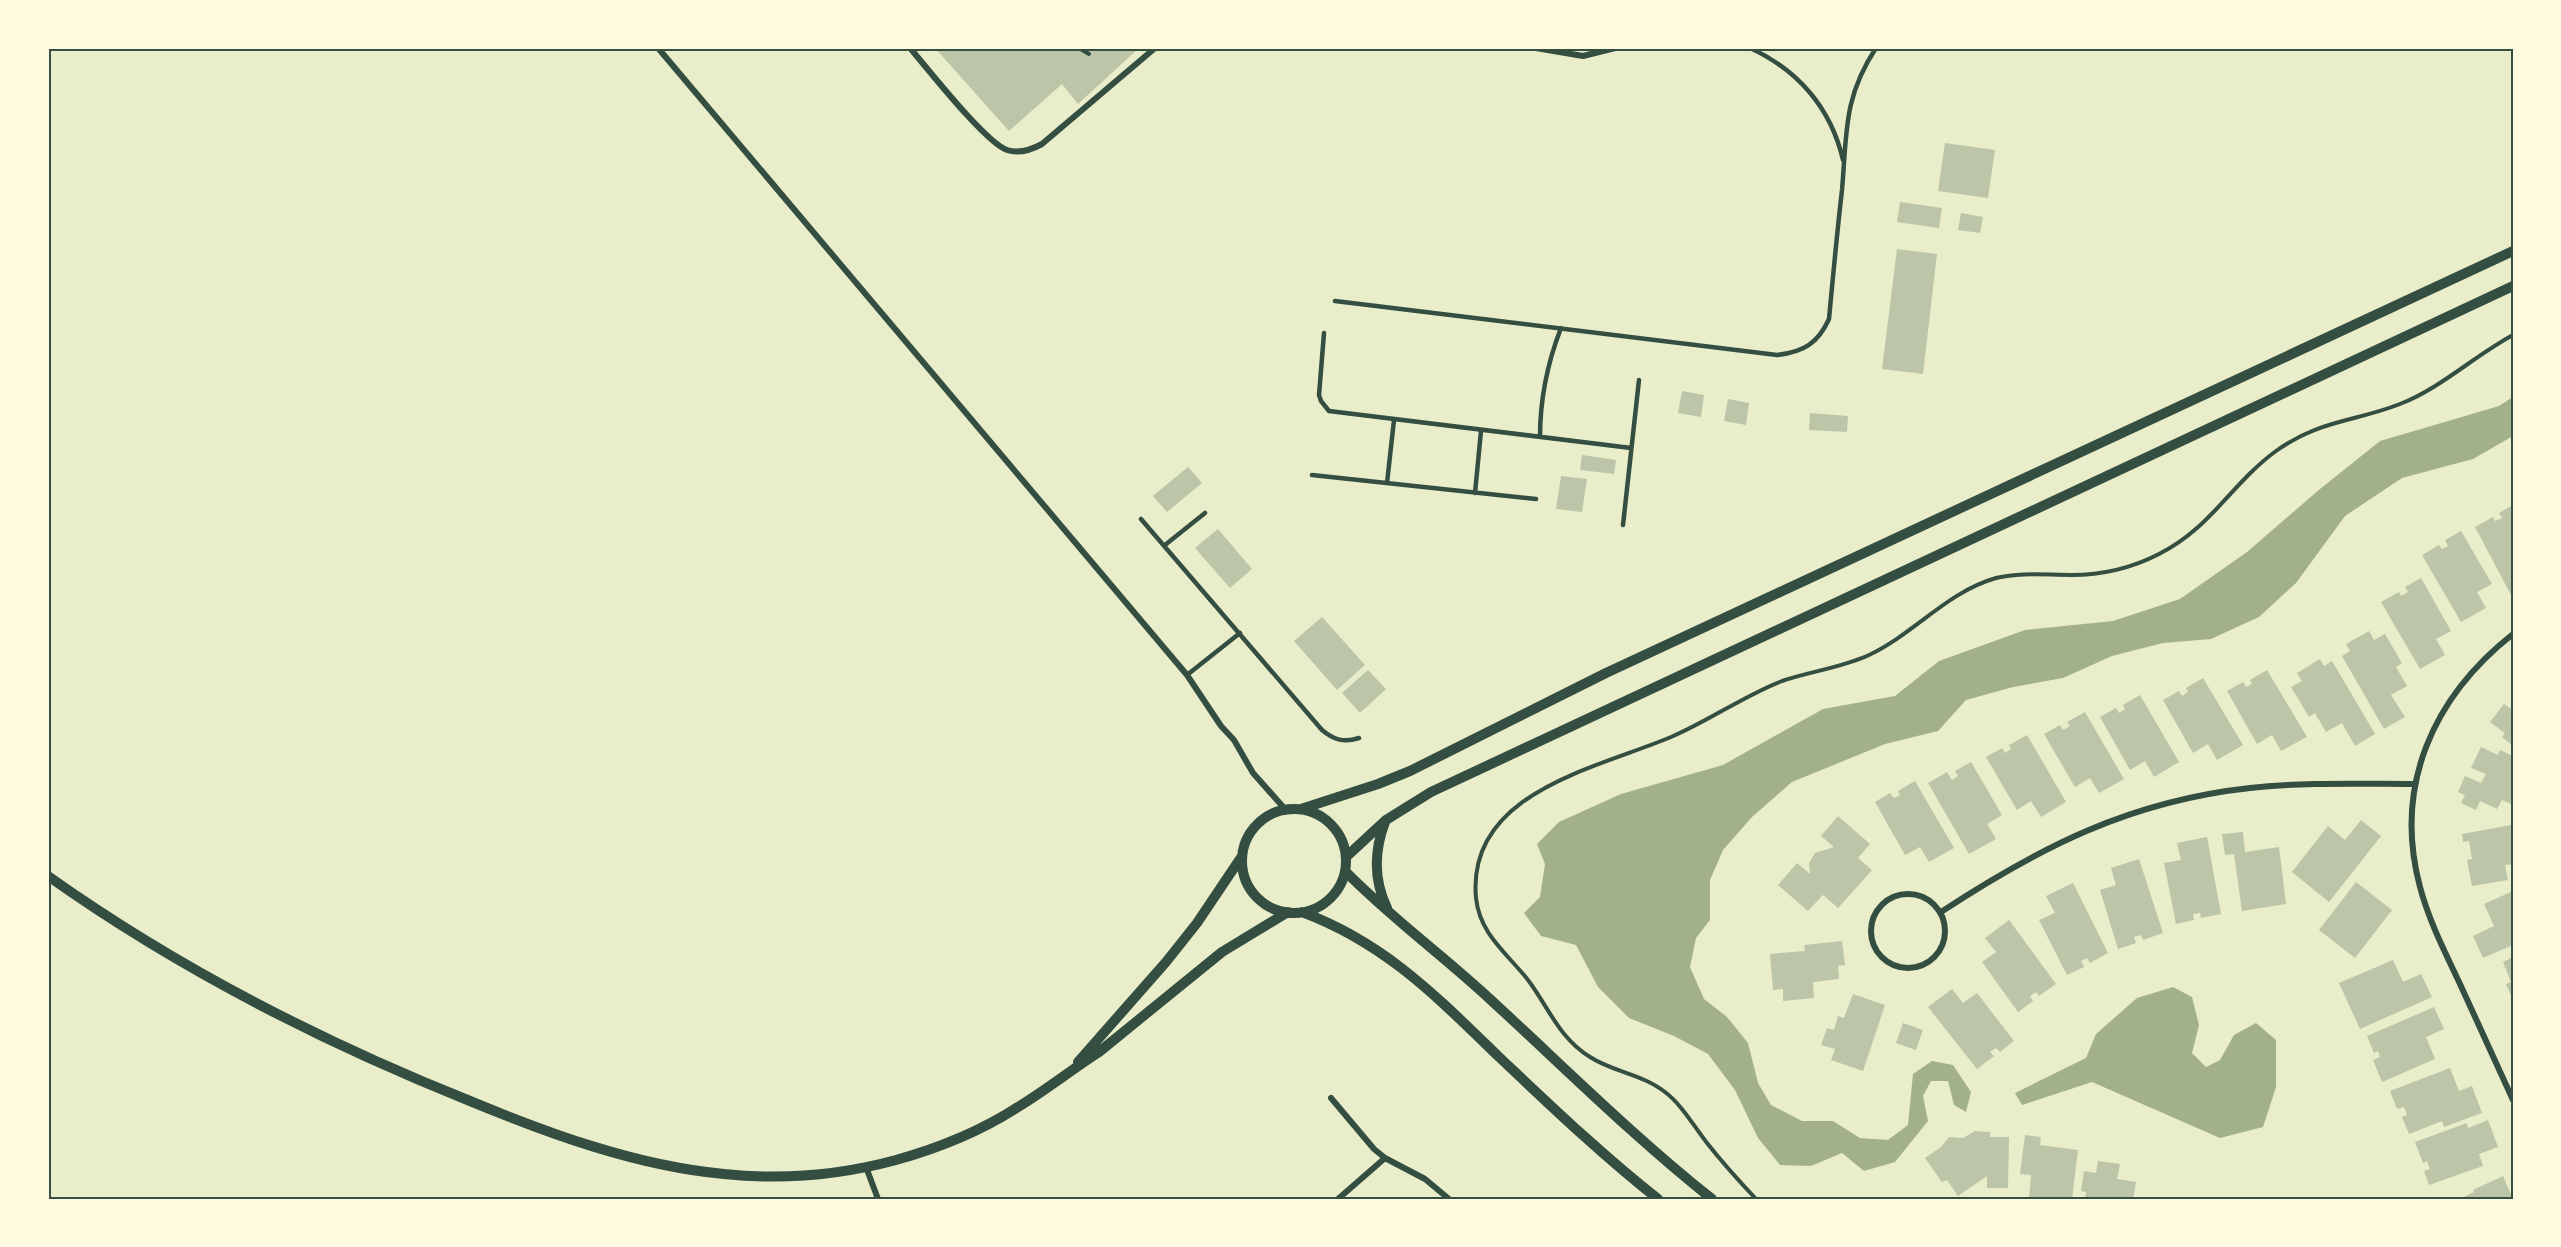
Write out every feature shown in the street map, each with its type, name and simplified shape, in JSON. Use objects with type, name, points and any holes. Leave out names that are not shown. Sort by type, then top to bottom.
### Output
[{"type":"street","points":[[658,48],[1188,675],[1221,726],[1234,741],[1253,773],[1285,809]]},
{"type":"street","points":[[909,48],[990,139],[1009,151],[1021,152],[1032,150],[1042,144],[1155,48]]},
{"type":"street","points":[[1536,48],[1583,56],[1615,48]]},
{"type":"street","points":[[48,876],[139,938],[293,1023],[373,1062],[516,1120],[609,1150],[693,1170],[735,1175],[788,1176],[866,1167],[934,1148],[989,1124],[1041,1092],[1076,1064],[1166,962],[1197,923],[1242,856],[1251,831],[1272,814],[1285,809],[1301,809],[1410,771],[1606,673],[2513,251]]},
{"type":"street","points":[[1346,857],[1386,820],[1431,792],[2513,286]]},
{"type":"street","points":[[2513,634],[2469,673],[2435,725],[2414,784],[2412,818],[2414,852],[2420,886],[2430,918],[2513,1100]]},
{"type":"street","points":[[1941,912],[2021,861],[2109,821],[2155,806],[2202,795],[2250,788],[2298,784],[2414,784]]},
{"type":"street","points":[[1242,856],[1245,876],[1254,894],[1275,909],[1302,912],[1317,907],[1330,898],[1340,886],[1345,871],[1346,857],[1342,840],[1332,825],[1318,815],[1301,809]]},
{"type":"street","points":[[1386,820],[1379,838],[1376,867],[1381,896],[1389,914]]},
{"type":"street","points":[[1345,871],[1389,914],[1452,965],[1570,1076],[1712,1199]]},
{"type":"street","points":[[1902,894],[1924,897],[1941,912],[1946,934],[1943,944],[1929,962],[1919,967],[1908,968],[1887,962],[1873,944],[1870,933],[1875,912],[1892,897],[1902,894]]},
{"type":"street","points":[[1076,1064],[1098,1052],[1222,952],[1288,912]]},
{"type":"street","points":[[1302,912],[1359,937],[1410,973],[1577,1131],[1658,1199]]},
{"type":"street","points":[[1331,1098],[1374,1149],[1385,1158],[1425,1179],[1449,1199]]},
{"type":"street","points":[[1338,1199],[1385,1158]]},
{"type":"street","points":[[866,1167],[878,1199]]},
{"type":"lane","points":[[1750,48],[1785,68],[1818,101],[1834,132],[1844,165]]},
{"type":"lane","points":[[1335,301],[1778,355],[1794,353],[1810,346],[1822,334],[1829,319],[1846,121],[1850,102],[1860,74],[1876,48]]},
{"type":"lane","points":[[1540,437],[1540,415],[1546,371],[1561,328]]},
{"type":"lane","points":[[1324,333],[1319,395],[1325,407],[1336,412],[1631,448]]},
{"type":"lane","points":[[1623,525],[1639,380]]},
{"type":"lane","points":[[1387,483],[1394,420]]},
{"type":"lane","points":[[1475,493],[1481,430]]},
{"type":"lane","points":[[1312,475],[1536,500]]},
{"type":"lane","points":[[1165,545],[1204,513]]},
{"type":"lane","points":[[1141,519],[1330,737],[1349,741],[1359,738]]},
{"type":"lane","points":[[1188,675],[1240,633]]},
{"type":"path","points":[[1079,48],[1089,54]]},
{"type":"path","points":[[1756,1199],[1709,1146],[1677,1103],[1665,1092],[1637,1076],[1588,1057],[1561,1034],[1525,977],[1492,941],[1482,922],[1476,900],[1476,879],[1485,847],[1503,820],[1519,805],[1564,777],[1668,738],[1785,680],[1844,665],[1884,648],[1904,636],[1939,606],[1979,584],[2001,577],[2023,574],[2068,575],[2102,572],[2135,565],[2155,556],[2193,533],[2210,518],[2257,466],[2296,438],[2318,427],[2397,406],[2513,335]]},
{"type":"shaded area","points":[[2513,397],[2513,436],[2473,459],[2402,478],[2345,516],[2296,583],[2259,617],[2211,639],[2163,643],[2112,656],[2063,678],[2013,687],[1966,700],[1938,731],[1885,744],[1792,782],[1752,817],[1723,850],[1710,880],[1710,920],[1696,938],[1690,967],[1704,999],[1727,1017],[1748,1043],[1758,1083],[1771,1105],[1802,1121],[1833,1121],[1860,1138],[1888,1140],[1908,1125],[1913,1074],[1932,1061],[1953,1065],[1971,1092],[1966,1112],[1954,1105],[1948,1081],[1931,1081],[1923,1096],[1928,1121],[1895,1162],[1864,1171],[1842,1153],[1811,1166],[1780,1165],[1758,1138],[1735,1090],[1708,1054],[1674,1036],[1629,1018],[1598,987],[1576,945],[1541,936],[1524,913],[1540,897],[1545,864],[1537,844],[1559,822],[1621,794],[1723,765],[1823,709],[1895,696],[1939,661],[2025,630],[2113,621],[2180,599],[2247,552],[2380,441],[2499,406]]},
{"type":"shaded area","points":[[2173,987],[2192,997],[2199,1025],[2192,1053],[2206,1067],[2220,1060],[2234,1035],[2256,1023],[2276,1040],[2276,1087],[2263,1127],[2220,1138],[2092,1082],[2022,1105],[2015,1093],[2086,1058],[2096,1034],[2137,998]]},
{"type":"building","points":[[935,48],[1139,48],[1078,104],[1062,84],[1009,131]]},
{"type":"building","points":[[1945,143],[1995,150],[1988,198],[1938,191]]},
{"type":"building","points":[[1900,202],[1942,208],[1939,228],[1897,222]]},
{"type":"building","points":[[1961,213],[1983,217],[1980,233],[1958,230]]},
{"type":"building","points":[[1897,249],[1937,254],[1923,374],[1882,369]]},
{"type":"building","points":[[1682,391],[1704,395],[1701,417],[1678,413]]},
{"type":"building","points":[[1728,399],[1749,403],[1746,425],[1724,421]]},
{"type":"building","points":[[1810,413],[1848,416],[1847,432],[1809,430]]},
{"type":"building","points":[[1582,455],[1616,460],[1614,474],[1580,470]]},
{"type":"building","points":[[1188,467],[1202,483],[1167,512],[1153,496]]},
{"type":"building","points":[[1561,476],[1587,479],[1582,512],[1556,509]]},
{"type":"building","points":[[2513,505],[2513,594],[2511,595],[2475,527],[2493,517],[2495,521],[2502,518],[2499,513]]},
{"type":"building","points":[[1218,529],[1252,569],[1230,588],[1195,548]]},
{"type":"building","points":[[2461,531],[2492,584],[2477,592],[2486,608],[2461,622],[2422,555],[2439,545],[2442,549],[2448,546],[2445,540]]},
{"type":"building","points":[[2421,578],[2451,631],[2436,639],[2445,655],[2420,669],[2381,602],[2399,592],[2401,596],[2408,592],[2405,587]]},
{"type":"building","points":[[1322,617],[1365,665],[1337,690],[1294,641]]},
{"type":"building","points":[[2369,631],[2374,640],[2385,634],[2402,663],[2396,667],[2407,686],[2391,695],[2405,717],[2384,729],[2342,656],[2350,651],[2346,644]]},
{"type":"building","points":[[2320,659],[2324,666],[2332,661],[2375,734],[2355,746],[2342,723],[2326,732],[2315,713],[2309,717],[2291,687],[2302,681],[2297,673]]},
{"type":"building","points":[[1368,670],[1386,689],[1360,713],[1342,693]]},
{"type":"building","points":[[2267,670],[2307,737],[2281,751],[2272,735],[2257,744],[2227,691],[2243,682],[2246,687],[2252,684],[2250,680]]},
{"type":"building","points":[[2203,678],[2243,745],[2217,760],[2208,744],[2193,753],[2163,700],[2179,691],[2182,696],[2188,692],[2186,688]]},
{"type":"building","points":[[2140,695],[2179,762],[2154,777],[2145,761],[2130,770],[2100,717],[2116,708],[2119,713],[2125,709],[2123,705]]},
{"type":"building","points":[[2504,704],[2513,710],[2513,746],[2502,737],[2505,733],[2490,722]]},
{"type":"building","points":[[2085,712],[2124,779],[2099,793],[2090,778],[2075,787],[2044,734],[2060,725],[2063,730],[2070,726],[2067,722]]},
{"type":"building","points":[[2027,735],[2066,802],[2041,817],[2031,801],[2017,810],[1986,757],[2002,748],[2005,753],[2011,749],[2009,745]]},
{"type":"building","points":[[2481,747],[2498,755],[2500,750],[2513,756],[2513,805],[2502,800],[2497,809],[2480,801],[2476,810],[2461,803],[2465,795],[2458,792],[2465,776],[2481,783],[2486,774],[2471,768]]},
{"type":"building","points":[[1971,762],[2002,815],[1987,824],[1996,839],[1969,854],[1928,783],[1947,772],[1952,780],[1958,776],[1955,771]]},
{"type":"building","points":[[1915,781],[1954,848],[1929,862],[1920,847],[1905,855],[1875,802],[1890,793],[1894,798],[1900,795],[1898,791]]},
{"type":"building","points":[[1838,816],[1870,844],[1858,858],[1872,870],[1838,908],[1823,895],[1808,911],[1778,885],[1797,863],[1810,874],[1809,863],[1815,853],[1834,847],[1821,836]]},
{"type":"building","points":[[2361,820],[2381,836],[2329,902],[2292,872],[2328,826],[2345,840]]},
{"type":"building","points":[[2511,825],[2513,827],[2513,864],[2505,865],[2508,880],[2472,886],[2467,860],[2472,859],[2469,841],[2463,842],[2462,834]]},
{"type":"building","points":[[2243,832],[2245,852],[2279,847],[2286,904],[2242,911],[2234,854],[2225,855],[2222,834]]},
{"type":"building","points":[[2207,837],[2221,914],[2201,918],[2200,913],[2193,914],[2194,920],[2176,924],[2164,863],[2181,860],[2177,843]]},
{"type":"building","points":[[2139,859],[2163,933],[2143,940],[2141,935],[2134,937],[2136,943],[2118,949],[2100,890],[2116,885],[2111,868]]},
{"type":"building","points":[[2356,882],[2392,910],[2355,958],[2319,930]]},
{"type":"building","points":[[2073,883],[2108,953],[2090,963],[2087,958],[2081,961],[2084,967],[2067,975],[2039,920],[2055,913],[2046,896]]},
{"type":"building","points":[[2513,891],[2513,945],[2483,958],[2473,936],[2494,926],[2484,904]]},
{"type":"building","points":[[2009,920],[2056,984],[2039,996],[2036,992],[2030,996],[2033,1001],[2018,1012],[1982,962],[1996,952],[1985,938]]},
{"type":"building","points":[[1842,941],[1845,965],[1838,966],[1839,979],[1813,982],[1814,998],[1783,1001],[1783,989],[1773,990],[1770,954],[1805,951],[1804,945]]},
{"type":"building","points":[[2513,957],[2513,1000],[2506,984],[2511,982],[2503,962]]},
{"type":"building","points":[[2393,960],[2403,982],[2421,974],[2432,997],[2360,1029],[2339,983]]},
{"type":"building","points":[[1952,989],[1963,1003],[1977,993],[2014,1041],[2000,1052],[1996,1048],[1990,1052],[1994,1056],[1977,1069],[1928,1007]]},
{"type":"building","points":[[1853,994],[1885,1005],[1863,1071],[1831,1060],[1835,1049],[1821,1045],[1827,1028],[1834,1030],[1838,1016],[1844,1018]]},
{"type":"building","points":[[2434,1007],[2444,1029],[2426,1037],[2435,1059],[2382,1082],[2373,1060],[2380,1057],[2378,1051],[2374,1053],[2367,1036]]},
{"type":"building","points":[[1903,1023],[1923,1030],[1916,1050],[1896,1043]]},
{"type":"building","points":[[2450,1068],[2459,1091],[2472,1086],[2482,1113],[2444,1127],[2442,1121],[2409,1134],[2402,1117],[2407,1115],[2404,1107],[2397,1109],[2390,1091]]},
{"type":"building","points":[[2488,1120],[2498,1147],[2479,1154],[2483,1166],[2429,1185],[2424,1171],[2430,1169],[2427,1161],[2423,1163],[2415,1142],[2467,1123],[2468,1128]]},
{"type":"building","points":[[1975,1131],[1990,1132],[1990,1137],[2009,1137],[2008,1188],[1987,1188],[1987,1176],[1958,1196],[1947,1180],[1942,1182],[1925,1158],[1941,1147],[1949,1137],[1963,1138]]},
{"type":"building","points":[[2025,1135],[2041,1137],[2040,1145],[2078,1150],[2072,1199],[2045,1197],[2045,1199],[2029,1199],[2031,1175],[2020,1174]]},
{"type":"building","points":[[2098,1161],[2120,1164],[2117,1179],[2136,1182],[2133,1199],[2085,1199],[2086,1192],[2081,1191],[2084,1171],[2096,1173]]},
{"type":"building","points":[[2503,1176],[2513,1199],[2460,1199],[2474,1192],[2473,1190]]}]
